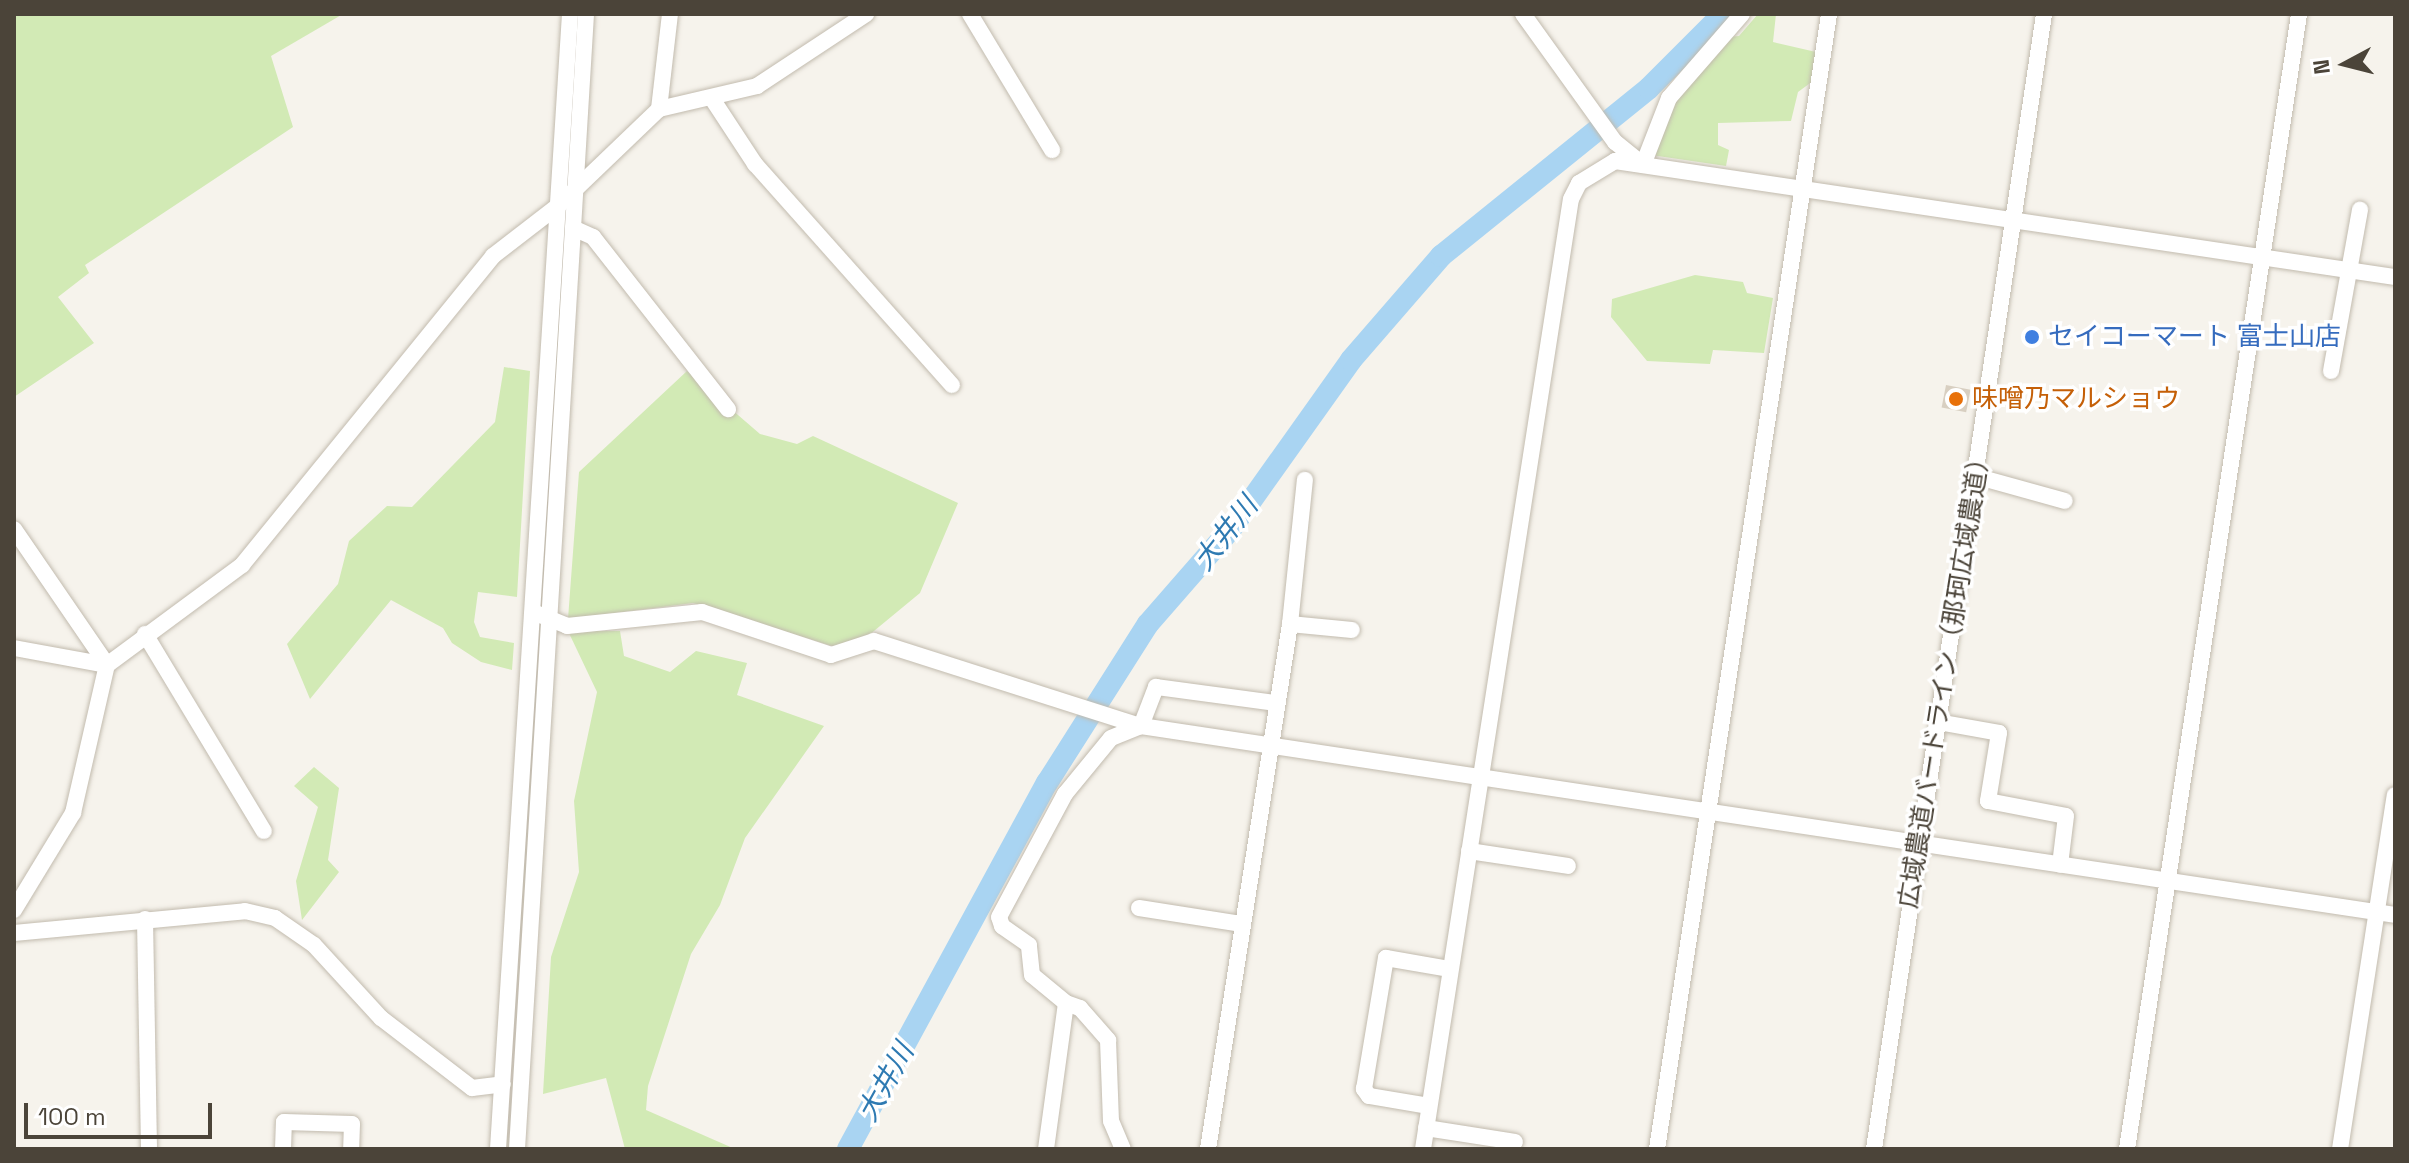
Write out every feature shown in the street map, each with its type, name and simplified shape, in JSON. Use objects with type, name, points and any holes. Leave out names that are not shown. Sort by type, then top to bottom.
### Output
[{"type":"street","points":[[498,1149],[570,14]]},
{"type":"street","points":[[517,1149],[586,14]]},
{"type":"street","points":[[659,109],[670,14]]},
{"type":"street","points":[[14,910],[73,813],[107,665],[242,565],[493,256],[559,205],[659,109],[713,100],[757,86],[866,14]]},
{"type":"street","points":[[970,14],[1052,150]]},
{"type":"street","points":[[1523,14],[1615,142],[1643,165]]},
{"type":"street","points":[[1643,165],[1669,98],[1742,14]]},
{"type":"street","points":[[1657,1149],[1800,188],[1829,14]]},
{"type":"street","name":"広域農道バードライン（那珂広域農道）","points":[[1874,1149],[2044,14]]},
{"type":"street","points":[[2127,1149],[2299,14]]},
{"type":"street","points":[[713,100],[755,164],[952,385]]},
{"type":"street","points":[[1423,1149],[1571,199],[1599,167],[1615,161],[2395,277]]},
{"type":"street","points":[[2331,371],[2360,210]]},
{"type":"street","points":[[573,228],[593,237],[728,409]]},
{"type":"street","points":[[1975,476],[2065,501]]},
{"type":"street","points":[[1208,1149],[1290,624],[1305,480]]},
{"type":"street","points":[[14,529],[107,665]]},
{"type":"street","points":[[533,612],[548,621],[567,626],[702,612],[831,655],[874,641],[1074,708],[1141,726],[1709,815],[2395,915]]},
{"type":"street","points":[[1290,624],[1352,630]]},
{"type":"street","points":[[145,634],[264,831]]},
{"type":"street","points":[[14,648],[107,665]]},
{"type":"street","points":[[1123,1149],[1111,1121],[1108,1040],[1080,1008],[1066,1003],[1032,975],[1029,945],[1002,926],[999,917],[1065,794],[1111,738],[1141,726],[1156,687],[1276,703]]},
{"type":"street","points":[[1938,722],[1999,733],[1988,801],[2066,816],[2060,865]]},
{"type":"street","points":[[2340,1149],[2395,795]]},
{"type":"street","points":[[1469,851],[1568,866]]},
{"type":"street","points":[[1139,908],[1241,924]]},
{"type":"street","points":[[14,933],[245,911],[275,918],[314,945],[381,1018],[472,1088],[503,1084]]},
{"type":"street","points":[[145,919],[149,1149]]},
{"type":"street","points":[[1429,1106],[1369,1096],[1364,1089],[1386,958],[1450,969]]},
{"type":"street","points":[[1046,1149],[1066,1003]]},
{"type":"street","points":[[283,1149],[284,1122],[352,1124],[351,1149]]},
{"type":"street","points":[[1426,1128],[1515,1142]]},
{"type":"green space","points":[[14,14],[343,14],[271,56],[293,127],[85,265],[89,273],[58,297],[94,343],[14,397]]},
{"type":"green space","points":[[1758,14],[1776,14],[1773,42],[1816,52],[1813,81],[1798,92],[1791,121],[1718,123],[1718,145],[1729,150],[1726,166],[1651,155],[1673,101],[1728,37],[1739,36]]},
{"type":"green space","points":[[1695,275],[1743,282],[1747,293],[1773,298],[1764,353],[1713,350],[1710,364],[1647,361],[1611,317],[1612,299]]},
{"type":"green space","points":[[504,367],[530,371],[517,597],[478,592],[474,622],[480,637],[514,643],[512,670],[481,662],[452,643],[443,628],[391,600],[310,699],[287,644],[338,584],[349,541],[387,506],[412,507],[495,422]]},
{"type":"green space","points":[[687,371],[760,434],[797,444],[813,436],[958,503],[920,593],[857,645],[832,646],[693,603],[568,619],[579,472]]},
{"type":"green space","points":[[568,631],[620,631],[624,656],[670,672],[696,651],[747,663],[737,695],[824,726],[745,838],[720,905],[691,954],[648,1086],[646,1110],[735,1149],[625,1149],[606,1078],[543,1094],[551,957],[579,872],[574,801],[597,692]]},
{"type":"green space","points":[[314,767],[339,788],[328,860],[339,872],[302,920],[296,881],[318,807],[294,786]]},
{"type":"building","name":"味噌乃マルショウ","points":[[1946,385],[1971,390],[1966,412],[1942,408]]},
{"type":"waterway","name":"大井川","points":[[848,1149],[1047,783],[1148,624],[1231,529],[1351,360],[1441,256],[1649,88],[1723,14]]},
{"type":"place","name":"セイコーマート 富士山店","points":[[2032,337]]},
{"type":"place","name":"味噌乃マルショウ","points":[[1956,399]]}]
